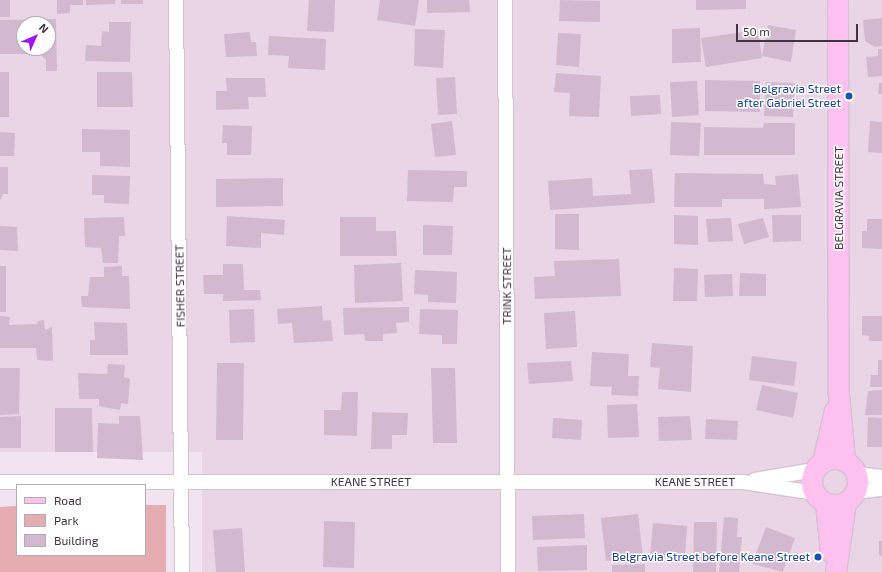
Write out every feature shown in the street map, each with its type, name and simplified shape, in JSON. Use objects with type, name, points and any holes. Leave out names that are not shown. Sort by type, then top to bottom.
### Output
[{"type":"street","name":"FISHER STREET","points":[[176,0],[182,572]]},
{"type":"street","name":"TRINK STREET","points":[[505,0],[509,482],[508,572]]},
{"type":"street","name":"BELGRAVIA STREET","points":[[836,572],[851,482],[839,395],[838,0]]},
{"type":"street","name":"BELGRAVIA STREET","points":[[820,498],[811,482],[818,466],[839,395]]},
{"type":"street","points":[[818,466],[834,458],[851,482],[882,489]]},
{"type":"street","name":"KEANE STREET","points":[[743,482],[818,466]]},
{"type":"street","points":[[833,572],[820,498],[851,482],[882,476]]},
{"type":"street","name":"KEANE STREET","points":[[0,482],[743,482],[820,498]]},
{"type":"shaded area","points":[[0,0],[882,0],[882,572],[202,572],[202,452],[0,452]]},
{"type":"green space","points":[[146,505],[166,505],[166,572],[0,572],[0,507],[16,506],[16,556],[146,556]]},
{"type":"building","points":[[0,0],[10,0],[10,17],[0,17]]},
{"type":"building","points":[[57,0],[83,0],[83,5],[70,5],[70,13],[57,14]]},
{"type":"building","points":[[86,0],[115,0],[115,4],[86,5]]},
{"type":"building","points":[[121,0],[143,0],[143,4],[121,4]]},
{"type":"building","points":[[309,0],[335,0],[334,32],[307,31]]},
{"type":"building","points":[[380,0],[419,0],[415,26],[377,20]]},
{"type":"building","points":[[427,0],[469,0],[470,12],[427,13]]},
{"type":"building","points":[[560,0],[600,1],[600,22],[559,21]]},
{"type":"building","points":[[696,0],[746,0],[746,9],[696,10]]},
{"type":"building","points":[[882,18],[882,46],[875,47],[865,41],[863,20]]},
{"type":"building","points":[[56,19],[57,71],[46,71],[46,60],[42,56],[56,56]]},
{"type":"building","points":[[0,20],[16,20],[16,54],[0,54]]},
{"type":"building","points":[[109,22],[131,22],[130,62],[85,61],[86,45],[101,46],[102,31],[109,32]]},
{"type":"building","points":[[768,25],[796,30],[791,62],[762,56]]},
{"type":"building","points":[[700,28],[701,62],[672,63],[672,29]]},
{"type":"building","points":[[415,29],[445,30],[443,68],[414,66]]},
{"type":"building","points":[[758,30],[762,58],[706,67],[701,38]]},
{"type":"building","points":[[250,32],[251,42],[256,42],[257,56],[226,57],[224,34]]},
{"type":"building","points":[[558,33],[581,34],[579,67],[556,65]]},
{"type":"building","points":[[269,36],[326,39],[325,70],[288,68],[289,56],[268,55]]},
{"type":"building","points":[[878,49],[882,49],[882,76],[868,77],[866,57],[878,56]]},
{"type":"building","points":[[0,72],[9,72],[9,117],[0,117]]},
{"type":"building","points":[[97,72],[132,72],[133,107],[97,107]]},
{"type":"building","points":[[556,73],[601,76],[599,117],[569,116],[570,93],[554,92]]},
{"type":"building","points":[[455,77],[457,114],[438,115],[436,78]]},
{"type":"building","points":[[226,78],[265,78],[266,97],[248,97],[249,109],[216,110],[216,91],[227,91]]},
{"type":"building","points":[[705,80],[760,81],[760,112],[705,111]]},
{"type":"building","points":[[697,81],[699,115],[672,117],[670,82]]},
{"type":"building","points":[[766,82],[795,83],[793,117],[764,116]]},
{"type":"building","points":[[879,83],[882,83],[882,94],[878,94]]},
{"type":"building","points":[[660,95],[661,114],[631,116],[630,96]]},
{"type":"building","points":[[452,121],[456,155],[435,157],[431,124]]},
{"type":"building","points":[[870,121],[882,122],[882,153],[868,152]]},
{"type":"building","points":[[671,122],[701,123],[699,156],[670,155]]},
{"type":"building","points":[[764,123],[795,123],[795,155],[704,155],[704,127],[763,128]]},
{"type":"building","points":[[223,125],[252,126],[251,155],[227,155],[227,143],[222,143]]},
{"type":"building","points":[[82,129],[130,130],[130,167],[100,166],[100,152],[82,152]]},
{"type":"building","points":[[0,132],[15,133],[14,156],[0,156]]},
{"type":"building","points":[[0,167],[8,167],[8,194],[3,194],[0,201]]},
{"type":"building","points":[[652,169],[655,203],[550,210],[548,181],[592,178],[593,196],[631,194],[629,170]]},
{"type":"building","points":[[408,170],[467,171],[467,187],[454,187],[453,202],[407,201]]},
{"type":"building","points":[[675,173],[763,174],[764,184],[776,185],[775,176],[798,174],[801,207],[764,209],[764,199],[722,199],[722,207],[674,207]]},
{"type":"building","points":[[92,175],[130,176],[129,204],[104,203],[104,195],[92,195]]},
{"type":"building","points":[[283,178],[283,206],[216,207],[216,179]]},
{"type":"building","points":[[555,214],[579,214],[579,250],[555,249]]},
{"type":"building","points":[[674,215],[698,216],[698,245],[674,244]]},
{"type":"building","points":[[772,215],[801,215],[801,241],[773,242]]},
{"type":"building","points":[[227,216],[285,220],[284,235],[261,233],[261,248],[226,246]]},
{"type":"building","points":[[124,217],[125,236],[119,236],[118,263],[103,263],[101,248],[85,247],[84,218]]},
{"type":"building","points":[[340,217],[376,217],[376,231],[396,231],[397,256],[340,256]]},
{"type":"building","points":[[731,218],[733,241],[708,242],[706,219]]},
{"type":"building","points":[[763,218],[769,237],[744,244],[738,224]]},
{"type":"building","points":[[867,219],[882,219],[882,249],[862,248],[862,231],[867,231]]},
{"type":"building","points":[[423,225],[453,226],[452,255],[423,255]]},
{"type":"building","points":[[0,226],[17,227],[18,251],[0,250]]},
{"type":"building","points":[[619,259],[621,296],[535,299],[534,277],[555,276],[554,261]]},
{"type":"building","points":[[401,263],[403,301],[355,303],[354,265]]},
{"type":"building","points":[[223,264],[243,264],[244,290],[260,290],[261,300],[223,301],[223,294],[204,294],[203,275],[223,275]]},
{"type":"building","points":[[0,266],[6,266],[6,312],[0,312]]},
{"type":"building","points":[[122,266],[122,276],[129,276],[130,309],[82,307],[81,296],[88,296],[90,277],[104,277],[104,267]]},
{"type":"building","points":[[674,268],[698,269],[697,301],[673,301]]},
{"type":"building","points":[[415,270],[457,272],[456,303],[428,302],[428,295],[414,294]]},
{"type":"building","points":[[740,273],[766,274],[766,296],[739,296]]},
{"type":"building","points":[[732,274],[733,296],[705,297],[704,275]]},
{"type":"building","points":[[322,306],[323,321],[331,320],[333,341],[294,343],[292,323],[278,324],[277,309]]},
{"type":"building","points":[[409,307],[409,322],[396,323],[397,333],[383,334],[383,341],[365,341],[364,334],[344,335],[343,308]]},
{"type":"building","points":[[254,309],[255,342],[230,343],[229,310]]},
{"type":"building","points":[[420,309],[458,310],[457,344],[442,344],[442,335],[419,334]]},
{"type":"building","points":[[575,311],[577,347],[546,349],[544,313]]},
{"type":"building","points":[[0,316],[10,317],[9,325],[37,324],[38,321],[44,320],[45,330],[52,327],[53,361],[37,360],[36,348],[0,348]]},
{"type":"building","points":[[862,316],[882,316],[882,341],[869,341],[869,336],[862,335]]},
{"type":"building","points":[[94,322],[127,323],[128,355],[90,355],[90,340],[95,340]]},
{"type":"building","points":[[652,343],[693,346],[691,392],[658,389],[660,368],[650,367]]},
{"type":"building","points":[[592,352],[629,354],[628,376],[639,376],[638,396],[611,395],[612,387],[590,386]]},
{"type":"building","points":[[752,356],[797,362],[794,386],[749,380]]},
{"type":"building","points":[[878,360],[882,360],[882,387],[870,387],[871,375],[878,375]]},
{"type":"building","points":[[571,361],[573,381],[529,384],[527,363]]},
{"type":"building","points":[[217,363],[244,363],[243,440],[216,440]]},
{"type":"building","points":[[108,364],[125,365],[124,377],[130,379],[128,404],[121,403],[120,410],[99,406],[99,399],[79,399],[78,373],[107,374]]},
{"type":"building","points":[[0,368],[20,368],[19,414],[0,415]]},
{"type":"building","points":[[431,368],[455,368],[457,443],[433,443]]},
{"type":"building","points":[[762,385],[798,393],[793,418],[756,410]]},
{"type":"building","points":[[882,390],[882,415],[865,415],[868,391]]},
{"type":"building","points":[[342,392],[358,392],[357,436],[324,435],[324,410],[341,410]]},
{"type":"building","points":[[637,404],[639,437],[608,438],[607,405]]},
{"type":"building","points":[[55,408],[92,408],[93,452],[55,452]]},
{"type":"building","points":[[372,412],[408,413],[407,435],[392,435],[392,449],[371,449]]},
{"type":"building","points":[[21,416],[21,448],[0,448],[0,417]]},
{"type":"building","points":[[119,416],[140,416],[143,460],[97,458],[98,423],[119,424]]},
{"type":"building","points":[[690,416],[692,440],[659,441],[658,417]]},
{"type":"building","points":[[868,417],[882,418],[882,447],[867,447]]},
{"type":"building","points":[[553,418],[582,420],[581,440],[552,438]]},
{"type":"building","points":[[706,419],[738,421],[737,440],[705,439]]},
{"type":"building","points":[[584,514],[585,538],[533,540],[532,516]]},
{"type":"building","points":[[638,514],[643,557],[606,561],[601,518]]},
{"type":"building","points":[[724,517],[738,518],[737,537],[742,537],[739,572],[719,572]]},
{"type":"building","points":[[324,521],[355,522],[354,568],[323,567]]},
{"type":"building","points":[[694,522],[717,522],[716,572],[693,572]]},
{"type":"building","points":[[653,523],[687,526],[685,558],[650,555]]},
{"type":"building","points":[[766,527],[795,538],[783,572],[752,564]]},
{"type":"building","points":[[242,528],[245,572],[216,572],[213,530]]},
{"type":"building","points":[[879,541],[882,541],[882,556],[879,555]]},
{"type":"building","points":[[587,545],[587,570],[538,571],[537,547]]},
{"type":"building","points":[[645,564],[645,572],[612,572],[612,565]]},
{"type":"place","name":"Belgravia Street after Gabriel Street","points":[[849,96]]},
{"type":"place","name":"Belgravia Street before Keane Street","points":[[818,557]]}]
